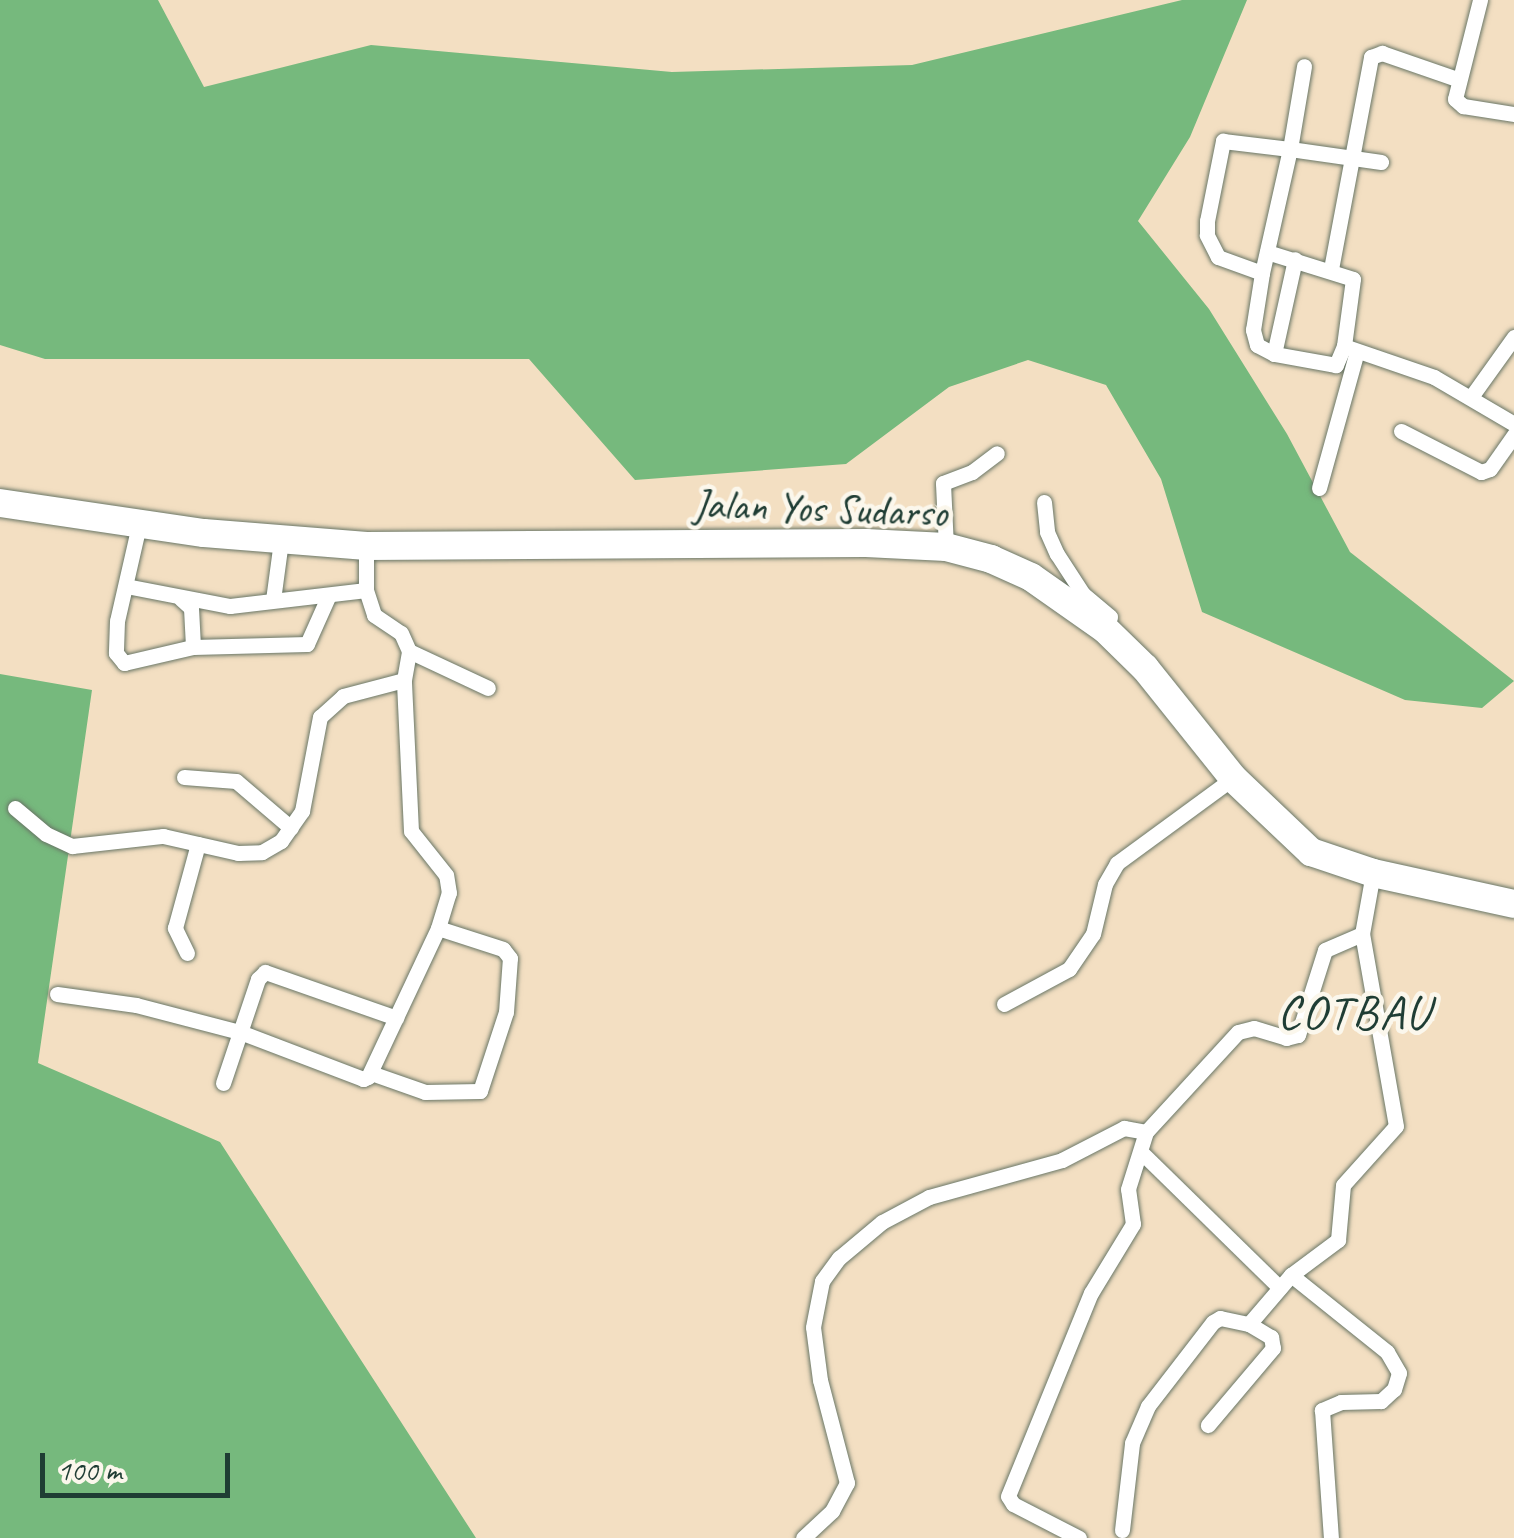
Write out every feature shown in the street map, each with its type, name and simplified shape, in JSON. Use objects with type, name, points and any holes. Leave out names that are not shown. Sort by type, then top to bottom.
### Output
[{"type":"highway","name":"Jalan Yos Sudarso","points":[[0,502],[139,525],[366,546],[866,542],[946,548],[991,560],[1031,577],[1104,630],[1145,668],[1233,778],[1311,852],[1373,873],[1514,904]]},
{"type":"street","points":[[1480,0],[1457,79],[1459,105],[1514,114]]},
{"type":"street","points":[[1331,268],[1374,54],[1457,79]]},
{"type":"street","points":[[1304,66],[1262,273],[1254,341],[1274,354],[1333,366],[1351,349]]},
{"type":"street","points":[[1262,273],[1218,257],[1207,235],[1223,142],[1380,162]]},
{"type":"street","points":[[1267,252],[1331,268],[1353,279],[1351,349],[1319,488]]},
{"type":"street","points":[[1274,354],[1295,260]]},
{"type":"street","points":[[1471,397],[1514,336]]},
{"type":"street","points":[[1351,349],[1434,377],[1514,424]]},
{"type":"street","points":[[1401,431],[1480,472],[1490,468],[1514,434]]},
{"type":"street","points":[[946,548],[943,484],[972,472],[997,453]]},
{"type":"street","points":[[1044,502],[1048,532],[1057,554],[1084,594],[1110,617],[1104,630]]},
{"type":"street","points":[[139,525],[117,622],[120,661],[193,647],[307,644],[328,597]]},
{"type":"street","points":[[273,600],[281,541]]},
{"type":"street","points":[[366,546],[366,590],[371,610],[400,634],[410,651],[488,688]]},
{"type":"street","points":[[126,586],[230,606],[366,590]]},
{"type":"street","points":[[180,599],[191,608],[193,647]]},
{"type":"street","points":[[57,994],[136,1006],[240,1032],[364,1079],[438,928],[449,884],[442,868],[411,831],[404,680],[410,651]]},
{"type":"street","points":[[14,808],[54,840],[72,846],[144,837],[238,853],[262,852],[292,828],[308,795],[312,745],[320,717],[344,696],[404,680]]},
{"type":"street","points":[[184,777],[236,781],[292,828]]},
{"type":"street","points":[[1004,1004],[1069,969],[1093,934],[1105,884],[1117,863],[1233,778]]},
{"type":"street","points":[[187,954],[176,928],[198,844]]},
{"type":"street","points":[[1249,1324],[1292,1275],[1338,1240],[1343,1185],[1396,1126],[1362,934],[1373,873]]},
{"type":"street","points":[[370,1073],[425,1092],[480,1092],[506,1012],[510,958],[503,949],[438,928]]},
{"type":"street","points":[[1080,1538],[1013,1504],[1008,1496],[1091,1293],[1133,1224],[1128,1189],[1146,1132],[1238,1032],[1254,1028],[1286,1038],[1298,1035],[1325,950],[1362,934]]},
{"type":"street","points":[[223,1084],[258,979],[265,972],[396,1018]]},
{"type":"street","points":[[803,1538],[832,1510],[847,1482],[820,1380],[813,1327],[822,1281],[839,1258],[882,1222],[929,1197],[1062,1160],[1124,1128],[1146,1132]]},
{"type":"street","points":[[1141,1152],[1280,1288]]},
{"type":"street","points":[[1292,1275],[1398,1366],[1398,1382],[1387,1397],[1341,1402],[1322,1410],[1331,1538]]},
{"type":"street","points":[[1122,1530],[1132,1444],[1148,1406],[1213,1322],[1220,1318],[1249,1324],[1271,1337],[1273,1348],[1208,1425]]},
{"type":"green space","points":[[0,0],[158,0],[204,87],[371,45],[672,72],[912,65],[1182,0],[1247,0],[1190,137],[1138,221],[1209,309],[1287,434],[1350,552],[1514,681],[1482,708],[1405,700],[1202,612],[1161,479],[1106,385],[1028,360],[949,387],[846,464],[635,480],[529,359],[45,359],[0,345]]},
{"type":"green space","points":[[0,674],[92,690],[38,1063],[220,1142],[476,1538],[0,1538]]},
{"type":"district","name":"COTBAU","points":[[1354,1013]]}]
